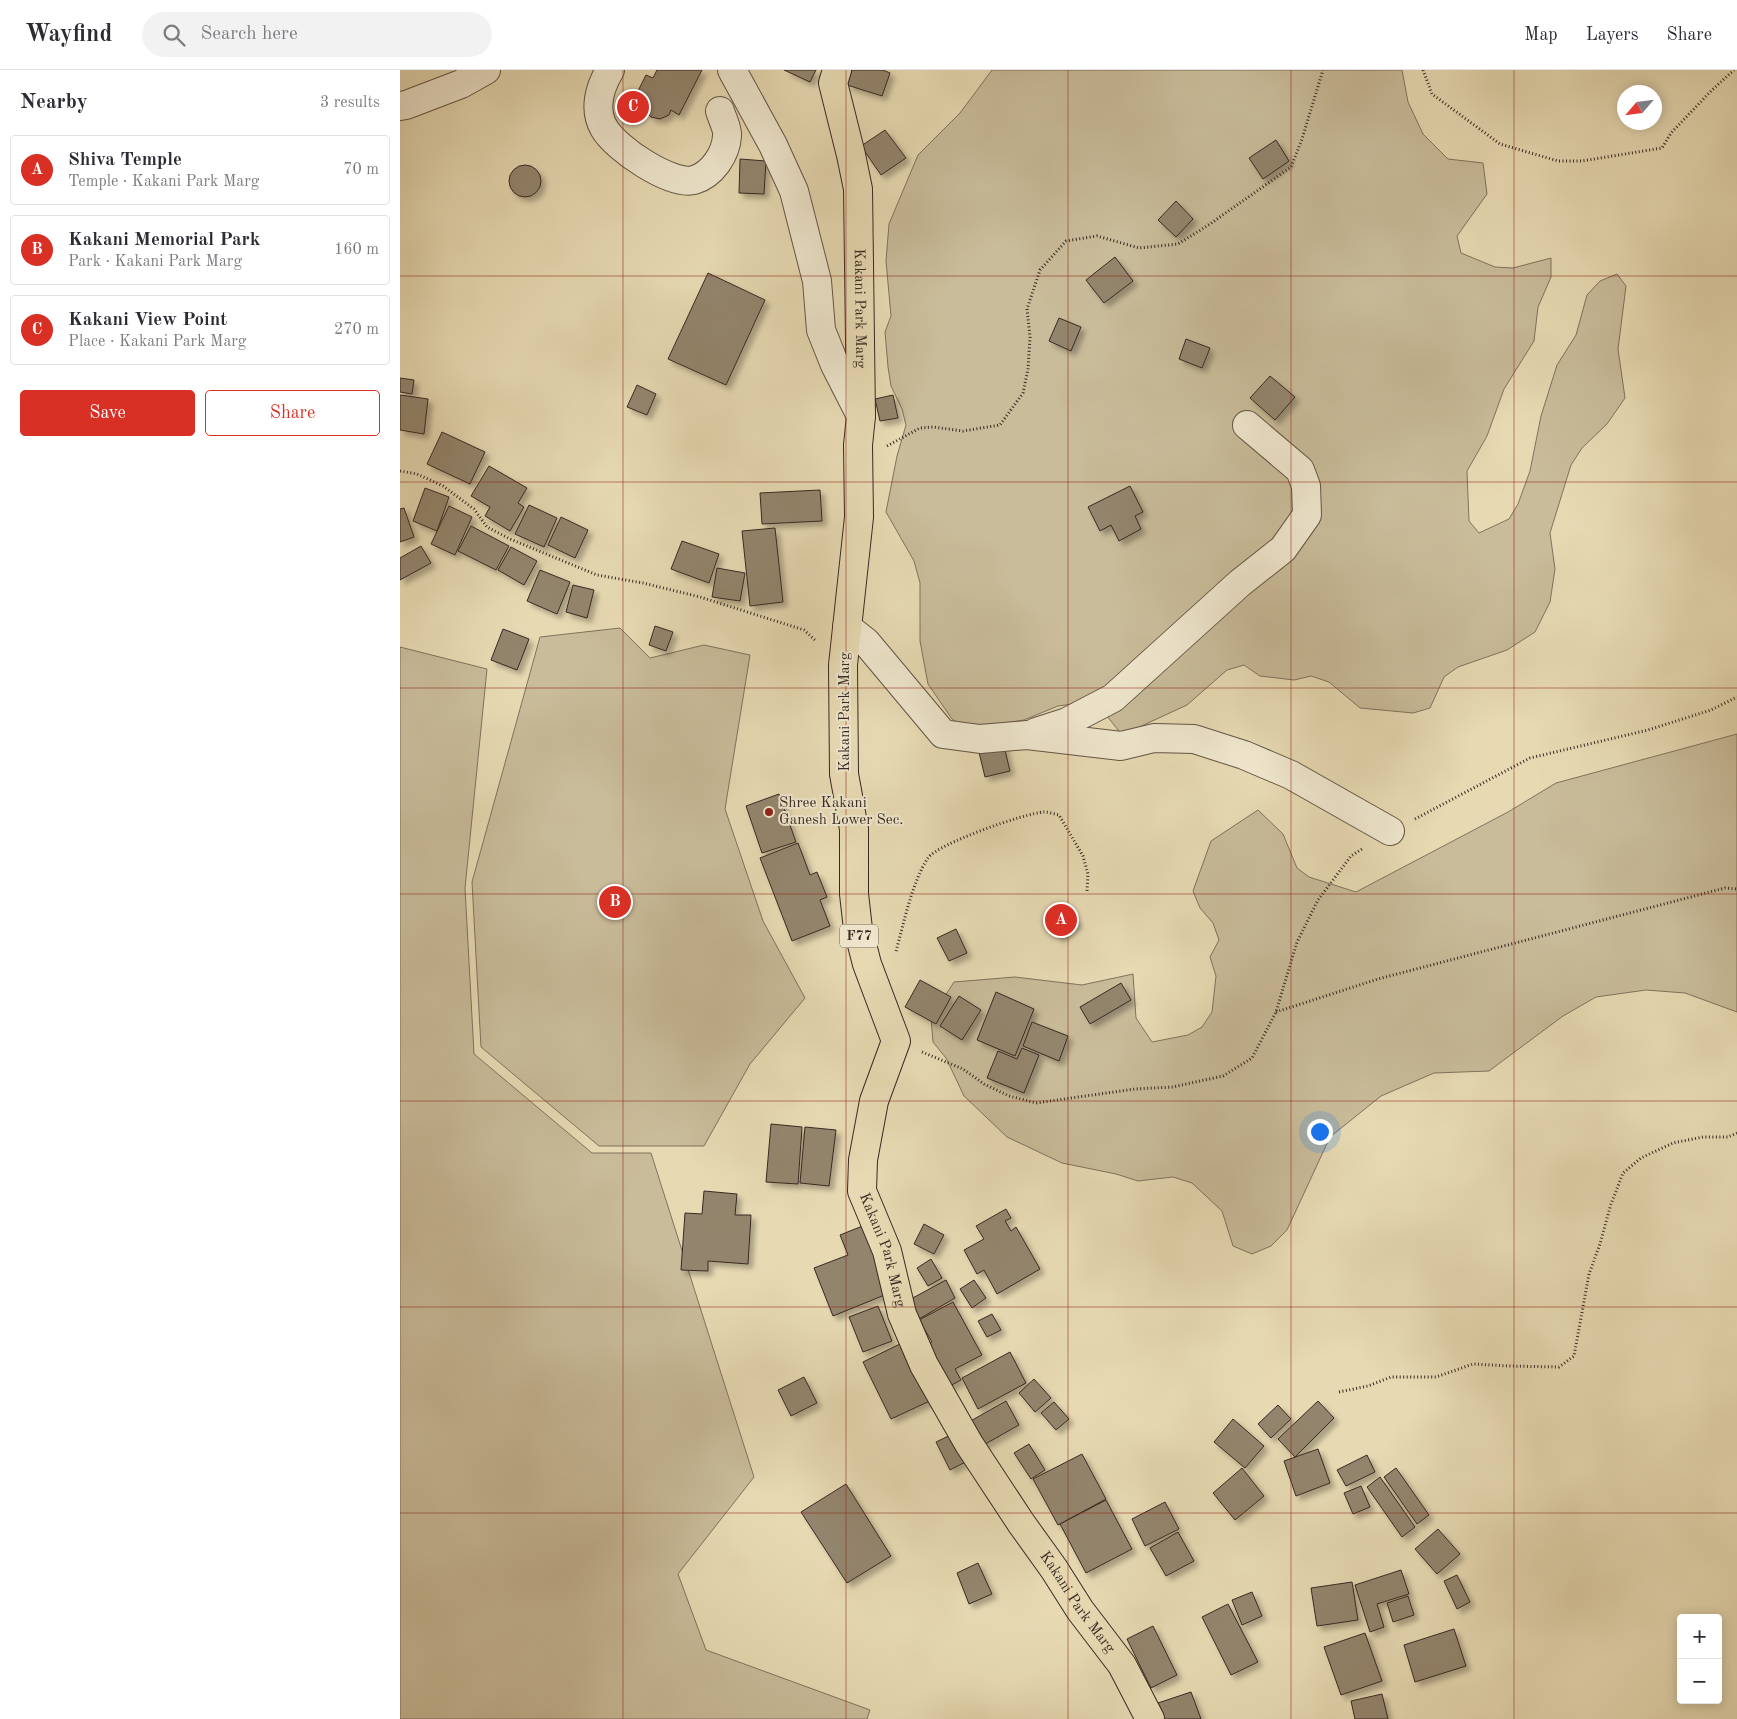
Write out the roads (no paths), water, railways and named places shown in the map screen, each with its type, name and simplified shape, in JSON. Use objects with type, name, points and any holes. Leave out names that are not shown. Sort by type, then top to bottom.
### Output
[{"type":"main road","name":"Kakani Park Marg","points":[[837,70],[832,83],[858,189],[861,416],[858,445],[859,517],[843,665],[844,774],[854,829],[854,894],[858,929],[867,964],[896,1041],[874,1101],[863,1160],[862,1191],[887,1251],[902,1314],[924,1365],[969,1444],[1016,1516],[1054,1569],[1080,1610],[1122,1665],[1150,1719]]},
{"type":"street","points":[[400,106],[461,84],[486,70]]},
{"type":"street","points":[[610,70],[602,83],[598,104],[603,127],[616,143],[644,163],[671,178],[693,180],[708,173],[722,155],[728,135],[720,111]]},
{"type":"street","points":[[732,70],[773,145],[794,191],[817,280],[820,330],[835,365],[861,416]]},
{"type":"street","points":[[1027,735],[1067,722],[1112,698],[1240,583],[1283,549],[1308,515],[1306,486],[1300,470],[1247,425]]},
{"type":"street","points":[[847,627],[866,642],[943,734],[980,739],[1027,735],[1121,746],[1154,738],[1194,739],[1244,755],[1290,775],[1390,831]]},
{"type":"place","name":"Kakani View Point","points":[[633,107]]},
{"type":"place","name":"Shree Kakani Ganesh Lower Sec.","points":[[769,812]]},
{"type":"place","name":"Kakani Memorial Park","points":[[615,902]]},
{"type":"place","name":"Shiva Temple","points":[[1061,920]]}]
